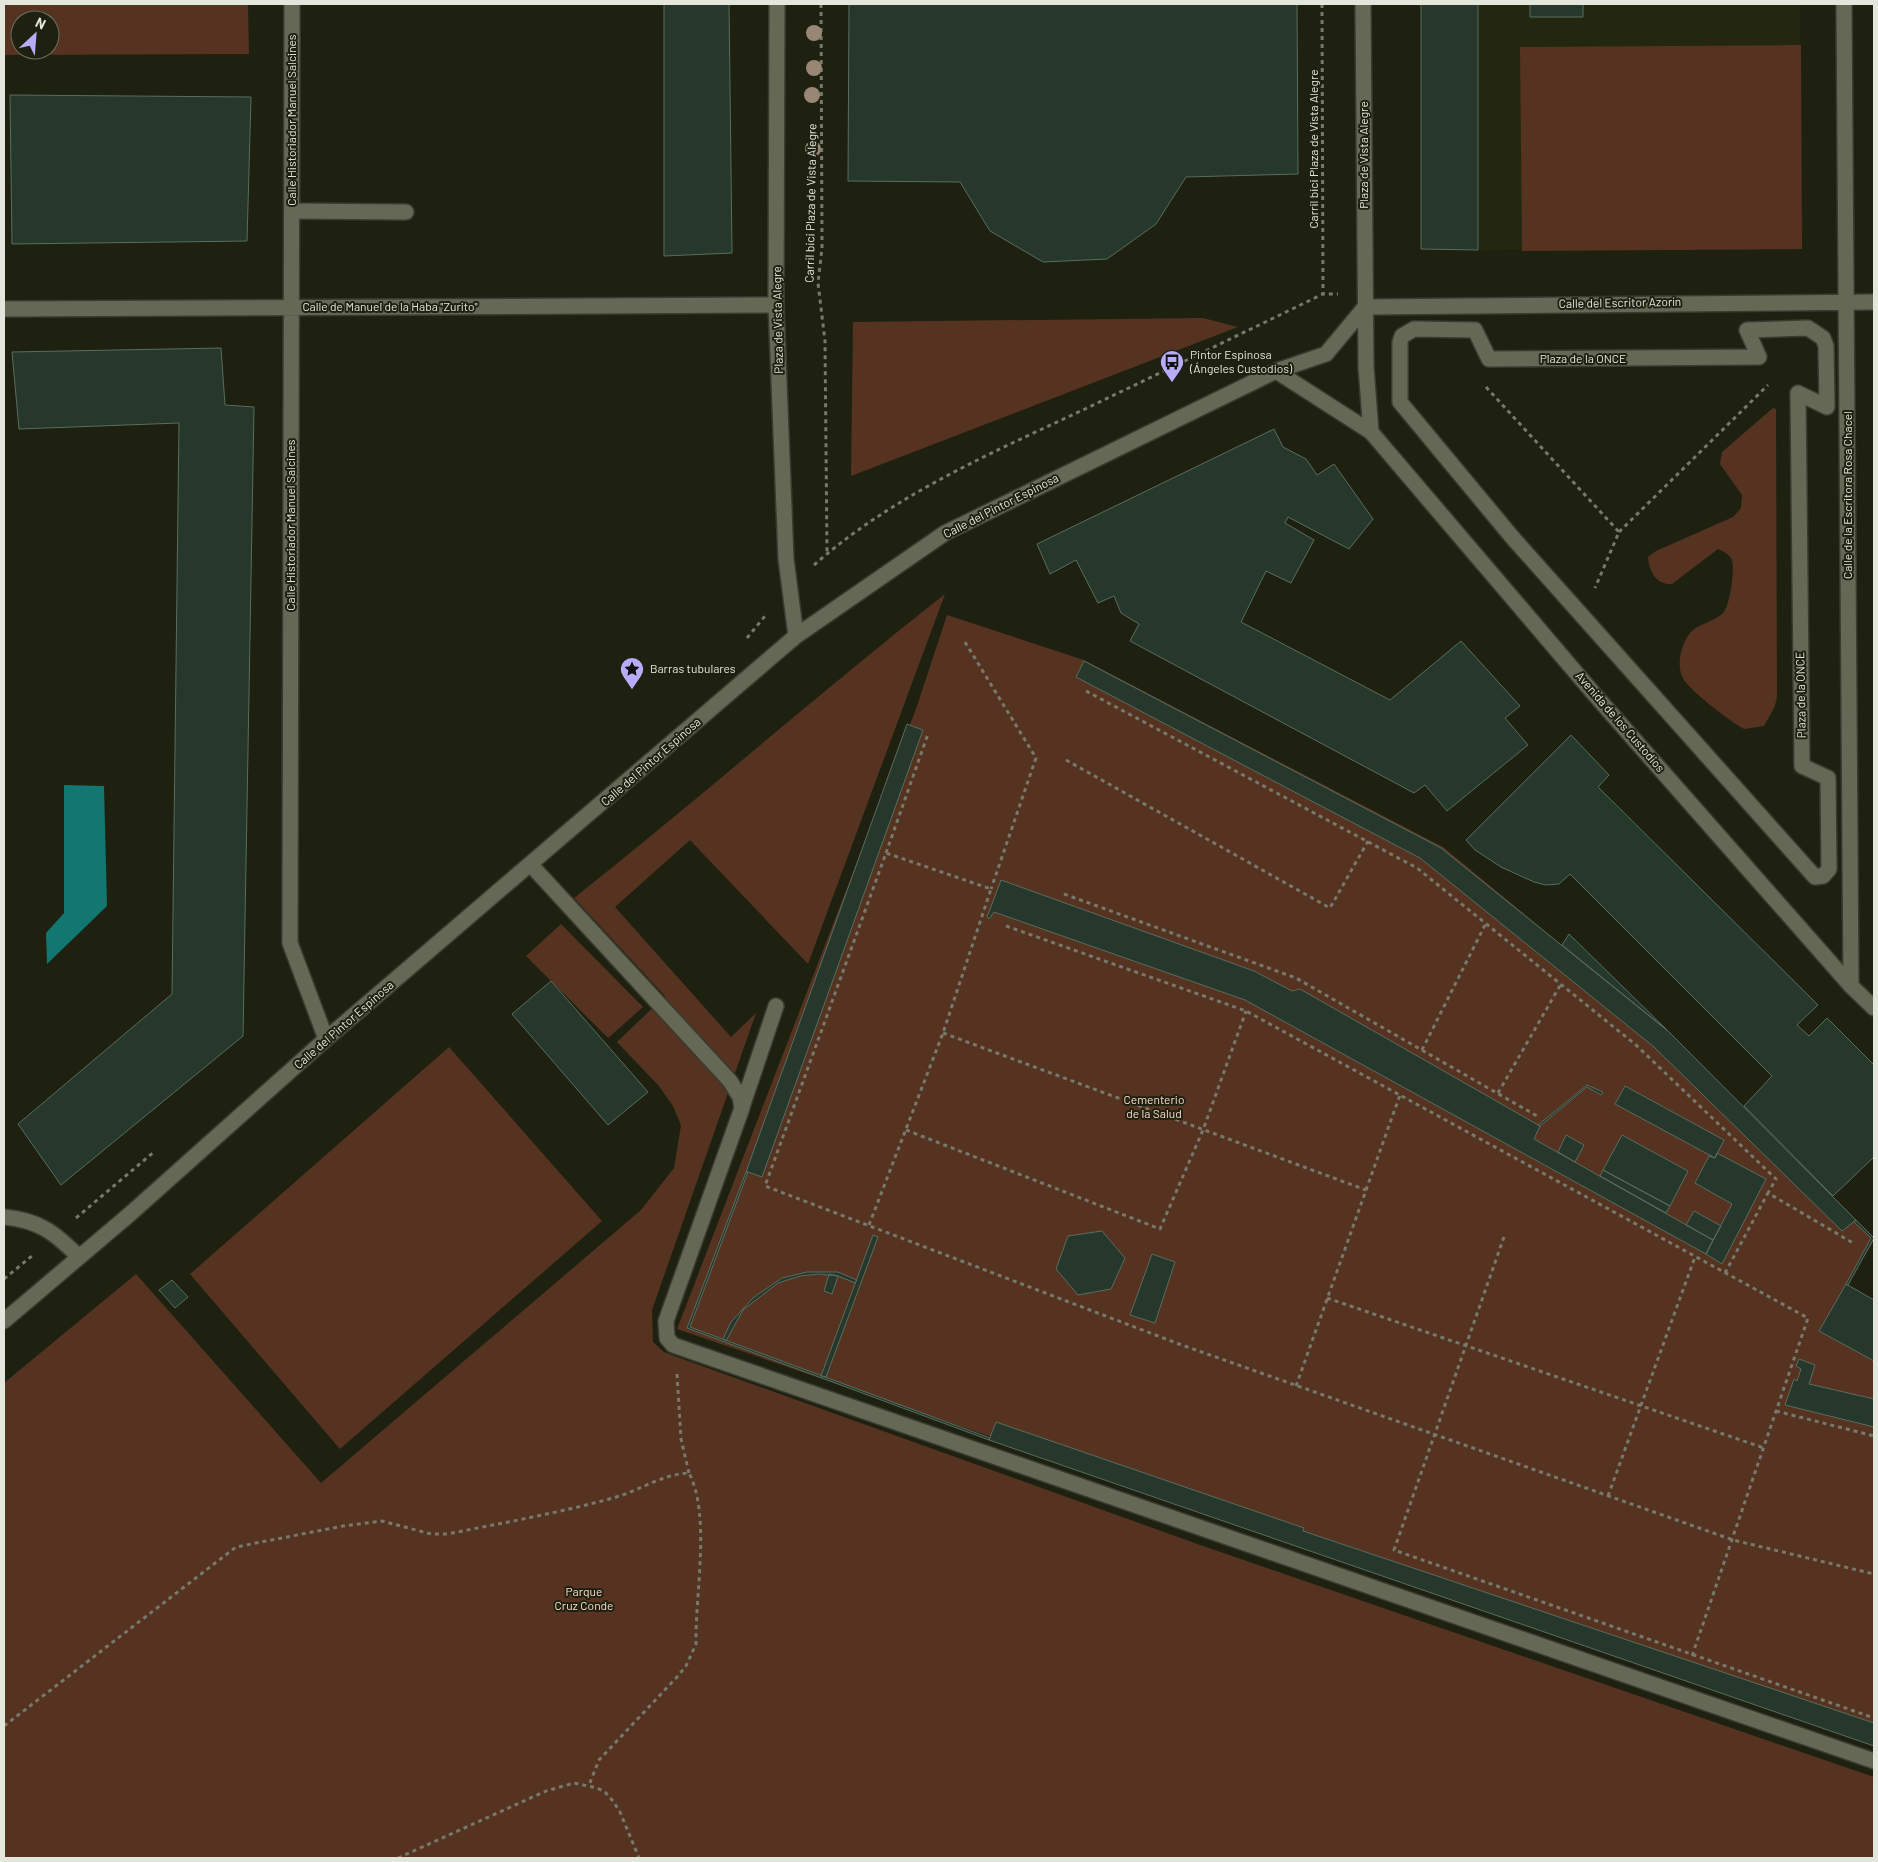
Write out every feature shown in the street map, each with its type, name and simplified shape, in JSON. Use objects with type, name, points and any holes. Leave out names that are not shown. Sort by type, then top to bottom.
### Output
[{"type":"street","name":"Calle Historiador Manuel Salcines","points":[[292,4],[290,943],[326,1039]]},
{"type":"street","name":"Plaza de Vista Alegre","points":[[777,4],[776,305],[786,559],[796,636]]},
{"type":"street","name":"Plaza de Vista Alegre","points":[[1363,4],[1365,307]]},
{"type":"street","name":"Calle de la Escritora Rosa Chacel","points":[[1844,4],[1852,986]]},
{"type":"street","points":[[292,211],[406,212]]},
{"type":"street","name":"Calle del Escritor Azorín","points":[[1365,307],[1874,302]]},
{"type":"street","name":"Calle de Manuel de la Haba \"Zurito\"","points":[[4,309],[776,305]]},
{"type":"street","points":[[1365,307],[1366,367],[1372,432]]},
{"type":"street","name":"Calle del Pintor Espinosa","points":[[4,1321],[79,1258],[326,1039],[796,636],[945,533],[1276,371],[1326,354],[1365,307]]},
{"type":"street","name":"Plaza de la ONCE","points":[[1808,328],[1823,338],[1826,346],[1827,408],[1798,393],[1802,766],[1828,778],[1829,869],[1823,876],[1815,877],[1537,565],[1400,402],[1400,342],[1408,331],[1414,329],[1474,330],[1489,359],[1759,357],[1747,330],[1808,328]]},
{"type":"street","name":"Avenida de los Custodios","points":[[1276,371],[1372,432],[1595,695],[1852,986],[1874,1008]]},
{"type":"street","points":[[531,865],[730,1081],[738,1092],[742,1108]]},
{"type":"street","points":[[776,1006],[742,1108],[666,1320],[667,1338],[673,1345],[1874,1761]]},
{"type":"street","points":[[4,1217],[38,1225],[57,1234],[79,1258]]},
{"type":"path","name":"Carril bici Plaza de Vista Alegre","points":[[821,4],[822,248],[818,283],[825,341],[827,553]]},
{"type":"path","name":"Carril bici Plaza de Vista Alegre","points":[[1322,4],[1322,294]]},
{"type":"path","points":[[1479,380],[1619,532]]},
{"type":"path","points":[[1594,591],[1619,532],[1773,380]]},
{"type":"path","points":[[869,1225],[943,1032],[1036,758],[965,642]]},
{"type":"path","points":[[1086,691],[1417,868],[1636,1045],[1776,1179],[1725,1273]]},
{"type":"path","points":[[928,734],[765,1186],[1179,1344],[1733,1540],[1874,1574]]},
{"type":"path","points":[[1066,760],[1330,908],[1368,841]]},
{"type":"path","points":[[886,853],[991,889]]},
{"type":"path","points":[[1064,894],[1296,978],[1538,1116]]},
{"type":"path","points":[[1422,1050],[1486,923]]},
{"type":"path","points":[[1006,926],[1246,1011],[1808,1318],[1692,1656]]},
{"type":"path","points":[[1498,1093],[1562,984]]},
{"type":"path","points":[[906,1130],[1160,1229],[1203,1130],[1246,1011]]},
{"type":"path","points":[[943,1032],[1366,1190]]},
{"type":"path","points":[[1296,1386],[1400,1095]]},
{"type":"path","points":[[1768,1193],[1853,1243]]},
{"type":"path","points":[[1504,1237],[1394,1550],[1692,1656],[1874,1718]]},
{"type":"path","points":[[1608,1496],[1695,1257]]},
{"type":"path","points":[[4,1279],[14,1271]]},
{"type":"path","points":[[1327,1298],[1764,1448]]},
{"type":"path","points":[[589,1785],[599,1760],[672,1683],[692,1654],[696,1644],[701,1520],[697,1489],[689,1473],[681,1439],[677,1370]]},
{"type":"path","points":[[1776,1411],[1874,1436]]},
{"type":"path","points":[[4,1726],[236,1547],[343,1526],[382,1521],[431,1534],[447,1534],[563,1512],[618,1497],[675,1474],[689,1473]]},
{"type":"path","points":[[398,1858],[554,1788],[574,1783],[589,1785],[605,1792],[613,1801],[620,1812],[639,1858]]},
{"type":"shaded area","points":[[1478,4],[1800,4],[1802,249],[1478,250]]},
{"type":"green space","points":[[4,4],[248,4],[249,54],[60,55],[60,10],[10,10],[10,55],[4,55]]},
{"type":"green space","points":[[1801,45],[1802,249],[1522,251],[1520,47]]},
{"type":"green space","points":[[1203,318],[1238,327],[851,476],[853,322]]},
{"type":"green space","points":[[1773,408],[1776,409],[1777,696],[1775,706],[1764,726],[1744,729],[1704,700],[1689,686],[1681,675],[1680,668],[1681,654],[1689,635],[1693,630],[1720,616],[1726,609],[1732,580],[1733,566],[1730,557],[1718,549],[1672,584],[1666,584],[1654,576],[1648,557],[1656,551],[1733,517],[1741,508],[1742,495],[1720,464],[1722,452]]},
{"type":"green space","name":"Parque Cruz Conde","points":[[945,594],[808,964],[690,840],[615,907],[731,1037],[756,1013],[652,1310],[653,1342],[664,1352],[677,1357],[1203,1546],[1874,1777],[1874,1858],[4,1858],[4,1383],[136,1274],[321,1483],[641,1210],[674,1168],[681,1125],[673,1106],[658,1085],[617,1042],[665,996],[574,898],[851,669]]},
{"type":"green space","name":"Cementerio de la Salud","points":[[947,615],[1084,660],[1443,847],[1668,1033],[1874,1240],[1847,1286],[1874,1302],[1874,1740],[677,1329],[916,709]]},
{"type":"green space","points":[[561,924],[643,1007],[608,1038],[526,956]]},
{"type":"green space","points":[[449,1047],[602,1221],[340,1449],[190,1274]]},
{"type":"water","points":[[64,785],[104,786],[107,906],[47,964],[46,933],[64,913]]},
{"type":"building","points":[[664,4],[729,4],[732,253],[664,256]]},
{"type":"building","points":[[849,4],[1297,4],[1298,174],[1186,177],[1156,224],[1107,259],[1043,262],[990,231],[960,182],[848,181]]},
{"type":"building","points":[[1421,4],[1478,4],[1478,250],[1421,249]]},
{"type":"building","points":[[1530,4],[1583,4],[1583,17],[1530,17]]},
{"type":"building","points":[[10,95],[251,97],[247,241],[12,244]]},
{"type":"building","points":[[221,348],[225,405],[254,407],[243,1036],[61,1185],[18,1124],[172,994],[179,423],[19,429],[12,352]]},
{"type":"building","points":[[1274,429],[1283,447],[1306,459],[1317,475],[1334,464],[1373,519],[1349,549],[1288,517],[1285,523],[1314,540],[1291,583],[1266,571],[1241,622],[1390,700],[1461,641],[1520,706],[1505,718],[1528,745],[1447,811],[1425,785],[1414,793],[1130,641],[1139,624],[1121,613],[1114,596],[1098,603],[1076,560],[1050,574],[1037,544]]},
{"type":"building","points":[[1084,661],[1441,848],[1668,1031],[1856,1220],[1842,1231],[1654,1047],[1420,858],[1076,677]]},
{"type":"building","points":[[907,724],[923,730],[762,1177],[746,1172]]},
{"type":"building","points":[[1571,735],[1609,775],[1598,787],[1818,1005],[1797,1025],[1809,1036],[1827,1018],[1874,1065],[1874,1157],[1833,1196],[1744,1106],[1772,1076],[1570,874],[1559,884],[1546,885],[1534,882],[1501,867],[1475,850],[1466,840]]},
{"type":"building","points":[[1001,880],[1254,971],[1292,991],[1300,989],[1540,1126],[1534,1139],[1713,1240],[1706,1254],[1245,1000],[994,912],[989,919],[987,917]]},
{"type":"building","points":[[1569,934],[1668,1031],[1562,945]]},
{"type":"building","points":[[551,981],[648,1092],[608,1125],[512,1014]]},
{"type":"building","points":[[1587,1085],[1603,1092],[1601,1095],[1587,1087],[1540,1126],[1538,1125]]},
{"type":"building","points":[[1625,1086],[1724,1140],[1715,1158],[1615,1104]]},
{"type":"building","points":[[1566,1135],[1584,1145],[1575,1162],[1558,1152]]},
{"type":"building","points":[[1622,1135],[1688,1171],[1670,1206],[1603,1170]]},
{"type":"building","points":[[1717,1153],[1766,1179],[1722,1264],[1706,1254],[1732,1204],[1695,1183],[1709,1156],[1715,1158]]},
{"type":"building","points":[[1603,1170],[1670,1206],[1666,1213],[1600,1176]]},
{"type":"building","points":[[746,1172],[748,1172],[690,1327],[990,1438],[989,1440],[687,1328]]},
{"type":"building","points":[[1694,1211],[1721,1226],[1713,1240],[1686,1225]]},
{"type":"building","points":[[1856,1220],[1874,1238],[1848,1285],[1846,1284],[1871,1238],[1854,1222]]},
{"type":"building","points":[[1102,1231],[1125,1258],[1111,1289],[1078,1295],[1056,1269],[1068,1236]]},
{"type":"building","points":[[873,1235],[878,1237],[826,1377],[821,1376]]},
{"type":"building","points":[[1152,1254],[1175,1262],[1155,1323],[1130,1315]]},
{"type":"building","points":[[807,1272],[838,1272],[857,1280],[855,1283],[838,1276],[819,1274],[800,1276],[778,1283],[743,1310],[726,1341],[723,1339],[731,1322],[754,1297],[782,1278]]},
{"type":"building","points":[[829,1274],[838,1276],[832,1294],[824,1291]]},
{"type":"building","points":[[172,1280],[188,1297],[175,1308],[159,1290]]},
{"type":"building","points":[[1846,1284],[1874,1300],[1874,1361],[1819,1331]]},
{"type":"building","points":[[1799,1359],[1815,1365],[1809,1384],[1874,1399],[1874,1427],[1785,1405],[1794,1379],[1797,1381],[1801,1369],[1796,1366]]},
{"type":"building","points":[[996,1422],[1304,1528],[1303,1531],[1874,1723],[1874,1746],[989,1440]]},
{"type":"place","name":"Pintor Espinosa (Ángeles Custodios)","points":[[1172,383]]},
{"type":"place","name":"Barras tubulares","points":[[632,690]]}]
